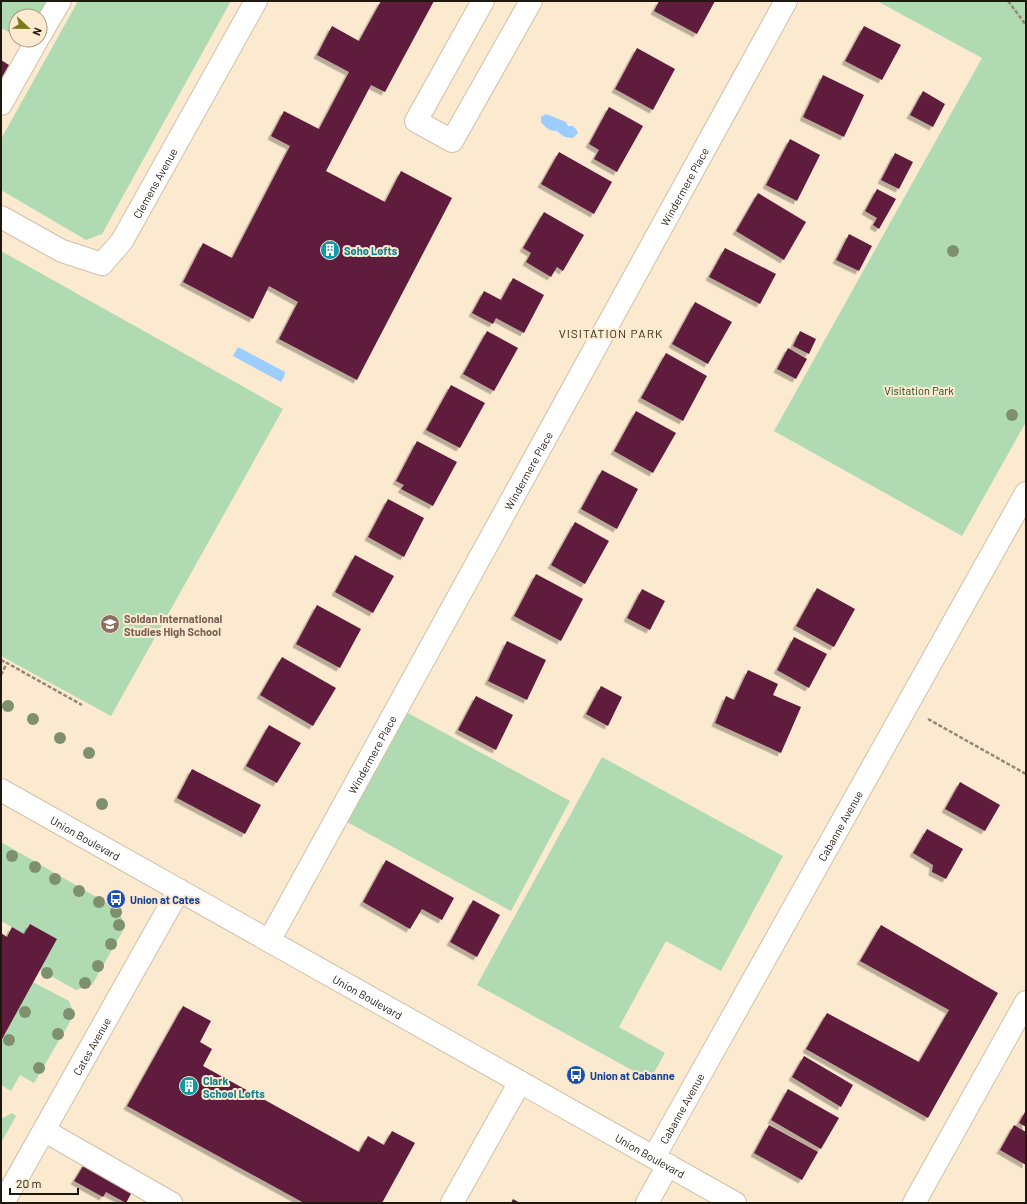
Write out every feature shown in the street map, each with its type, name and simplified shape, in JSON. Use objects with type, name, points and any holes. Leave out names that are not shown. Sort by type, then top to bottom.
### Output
[{"type":"street","points":[[48,21],[60,1]]},
{"type":"street","name":"Clemens Avenue","points":[[1,217],[62,250],[102,264],[122,241],[256,1]]},
{"type":"street","points":[[483,1],[416,121],[452,141],[531,1]]},
{"type":"street","name":"Windermere Place","points":[[269,941],[786,1]]},
{"type":"street","points":[[1,104],[32,48]]},
{"type":"street","name":"Cabanne Avenue","points":[[647,1203],[661,1161],[1026,493]]},
{"type":"street","name":"Union Boulevard","points":[[1,790],[735,1203]]},
{"type":"street","name":"Cates Avenue","points":[[4,1203],[179,890]]},
{"type":"street","points":[[914,1203],[1026,1002]]},
{"type":"street","points":[[452,1203],[520,1082]]},
{"type":"street","points":[[45,1131],[171,1203]]},
{"type":"path","points":[[1008,1],[1026,25]]},
{"type":"path","points":[[1,660],[82,705]]},
{"type":"path","points":[[1,675],[3,669],[8,663]]},
{"type":"path","points":[[928,719],[1026,774]]},
{"type":"green space","points":[[1,1],[47,1],[43,8],[8,8],[8,32],[1,28]]},
{"type":"green space","points":[[78,1],[231,1],[102,234],[86,240],[1,190],[1,139]]},
{"type":"green space","name":"Visitation Park","points":[[877,1],[1026,1],[1026,422],[962,536],[774,431],[982,58]]},
{"type":"green space","points":[[1,251],[283,409],[111,716],[1,656]]},
{"type":"green space","points":[[406,712],[570,801],[511,911],[347,822]]},
{"type":"green space","points":[[602,757],[783,856],[721,971],[666,941],[619,1027],[665,1053],[650,1080],[477,985]]},
{"type":"green space","points":[[1,842],[119,910],[125,927],[92,985],[76,990],[40,970],[57,939],[30,924],[24,934],[1,921]]},
{"type":"green space","points":[[33,982],[69,1001],[74,1015],[34,1083],[20,1075],[11,1091],[1,1085],[1,1041]]},
{"type":"green space","points":[[12,1113],[16,1116],[1,1143],[1,1119]]},
{"type":"water","points":[[546,114],[566,122],[568,126],[573,126],[578,133],[573,138],[568,138],[557,131],[548,129],[541,122],[541,117]]},
{"type":"water","points":[[238,347],[285,372],[281,382],[233,356]]},
{"type":"building","name":"Soho Lofts","points":[[381,1],[434,1],[385,92],[371,85],[326,171],[385,202],[401,171],[452,198],[357,380],[279,339],[298,302],[269,286],[253,319],[183,282],[203,243],[232,258],[290,146],[271,136],[284,111],[319,129],[349,72],[317,55],[332,26],[359,41]]},
{"type":"building","points":[[659,1],[715,1],[697,34],[654,11]]},
{"type":"building","points":[[864,26],[901,45],[882,80],[845,61]]},
{"type":"building","points":[[637,48],[675,69],[653,110],[615,89]]},
{"type":"building","points":[[1,60],[9,65],[1,79]]},
{"type":"building","points":[[823,75],[864,95],[844,137],[803,117]]},
{"type":"building","points":[[923,91],[945,104],[933,127],[910,115]]},
{"type":"building","points":[[609,107],[643,126],[617,172],[594,159],[599,150],[589,144]]},
{"type":"building","points":[[790,139],[820,155],[797,201],[766,185]]},
{"type":"building","points":[[559,152],[612,182],[594,214],[541,184]]},
{"type":"building","points":[[895,153],[913,162],[899,189],[881,180]]},
{"type":"building","points":[[877,189],[896,199],[879,229],[873,225],[877,218],[865,211]]},
{"type":"building","points":[[758,193],[806,222],[784,260],[736,231]]},
{"type":"building","points":[[544,212],[584,235],[563,271],[557,267],[551,277],[526,262],[531,253],[523,248]]},
{"type":"building","points":[[849,234],[872,246],[859,271],[836,260]]},
{"type":"building","points":[[725,248],[776,274],[760,304],[709,277]]},
{"type":"building","points":[[513,278],[544,295],[524,333],[496,318],[493,324],[472,313],[484,291],[501,300]]},
{"type":"building","points":[[695,302],[732,322],[708,364],[672,344]]},
{"type":"building","points":[[487,331],[518,348],[494,391],[463,374]]},
{"type":"building","points":[[800,331],[816,339],[809,354],[793,346]]},
{"type":"building","points":[[788,348],[807,359],[796,379],[777,369]]},
{"type":"building","points":[[666,353],[707,376],[683,421],[641,398]]},
{"type":"building","points":[[451,385],[485,403],[460,448],[426,430]]},
{"type":"building","points":[[636,411],[676,433],[653,473],[614,451]]},
{"type":"building","points":[[417,441],[457,462],[433,506],[401,489],[404,485],[396,481]]},
{"type":"building","points":[[602,470],[638,489],[617,529],[581,509]]},
{"type":"building","points":[[388,499],[424,518],[404,557],[368,537]]},
{"type":"building","points":[[575,522],[609,541],[585,584],[551,565]]},
{"type":"building","points":[[355,555],[394,576],[373,613],[335,592]]},
{"type":"building","points":[[536,574],[583,599],[561,641],[514,616]]},
{"type":"building","points":[[817,588],[855,609],[834,647],[796,626]]},
{"type":"building","points":[[642,589],[665,601],[650,630],[627,618]]},
{"type":"building","points":[[317,605],[361,629],[340,668],[296,644]]},
{"type":"building","points":[[794,637],[827,654],[809,688],[777,670]]},
{"type":"building","points":[[507,641],[546,660],[527,700],[488,681]]},
{"type":"building","points":[[282,657],[336,688],[313,726],[260,695]]},
{"type":"building","points":[[748,670],[778,684],[773,695],[801,707],[781,753],[715,723],[726,696],[734,700]]},
{"type":"building","points":[[601,686],[622,697],[608,726],[586,714]]},
{"type":"building","points":[[476,696],[513,715],[496,750],[458,730]]},
{"type":"building","points":[[269,725],[301,743],[277,783],[246,766]]},
{"type":"building","points":[[192,769],[261,805],[245,834],[177,798]]},
{"type":"building","points":[[960,782],[1000,805],[985,831],[945,809]]},
{"type":"building","points":[[927,829],[963,849],[946,879],[932,872],[933,865],[913,853]]},
{"type":"building","points":[[386,860],[454,898],[442,920],[422,909],[410,929],[363,902]]},
{"type":"building","points":[[473,900],[500,915],[477,957],[450,942]]},
{"type":"building","points":[[30,924],[57,939],[1,1041],[1,933],[7,937],[12,927],[24,934]]},
{"type":"building","points":[[881,925],[998,993],[928,1118],[806,1049],[827,1013],[919,1062],[949,1010],[860,961]]},
{"type":"building","name":"Clark School Lofts","points":[[183,1006],[211,1021],[200,1042],[212,1049],[203,1066],[359,1152],[368,1136],[384,1145],[392,1131],[415,1143],[382,1203],[304,1203],[127,1106]]},
{"type":"building","points":[[804,1056],[853,1085],[841,1107],[792,1077]]},
{"type":"building","points":[[788,1089],[839,1118],[821,1149],[771,1120]]},
{"type":"building","points":[[1026,1110],[1026,1127],[1019,1123]]},
{"type":"building","points":[[769,1125],[818,1152],[802,1180],[754,1153]]},
{"type":"building","points":[[1014,1125],[1026,1132],[1026,1165],[1000,1150]]},
{"type":"building","points":[[85,1163],[133,1190],[126,1203],[106,1192],[103,1197],[74,1181]]},
{"type":"building","points":[[513,1199],[520,1203],[511,1203]]},
{"type":"place","name":"Soho Lofts","points":[[330,250]]},
{"type":"place","name":"Soldan International Studies High School","points":[[110,624]]},
{"type":"place","name":"Union at Cates","points":[[116,899]]},
{"type":"place","name":"Union at Cabanne","points":[[576,1075]]},
{"type":"place","name":"Clark School Lofts","points":[[189,1086]]},
{"type":"district","name":"VISITATION PARK","points":[[611,333]]}]
